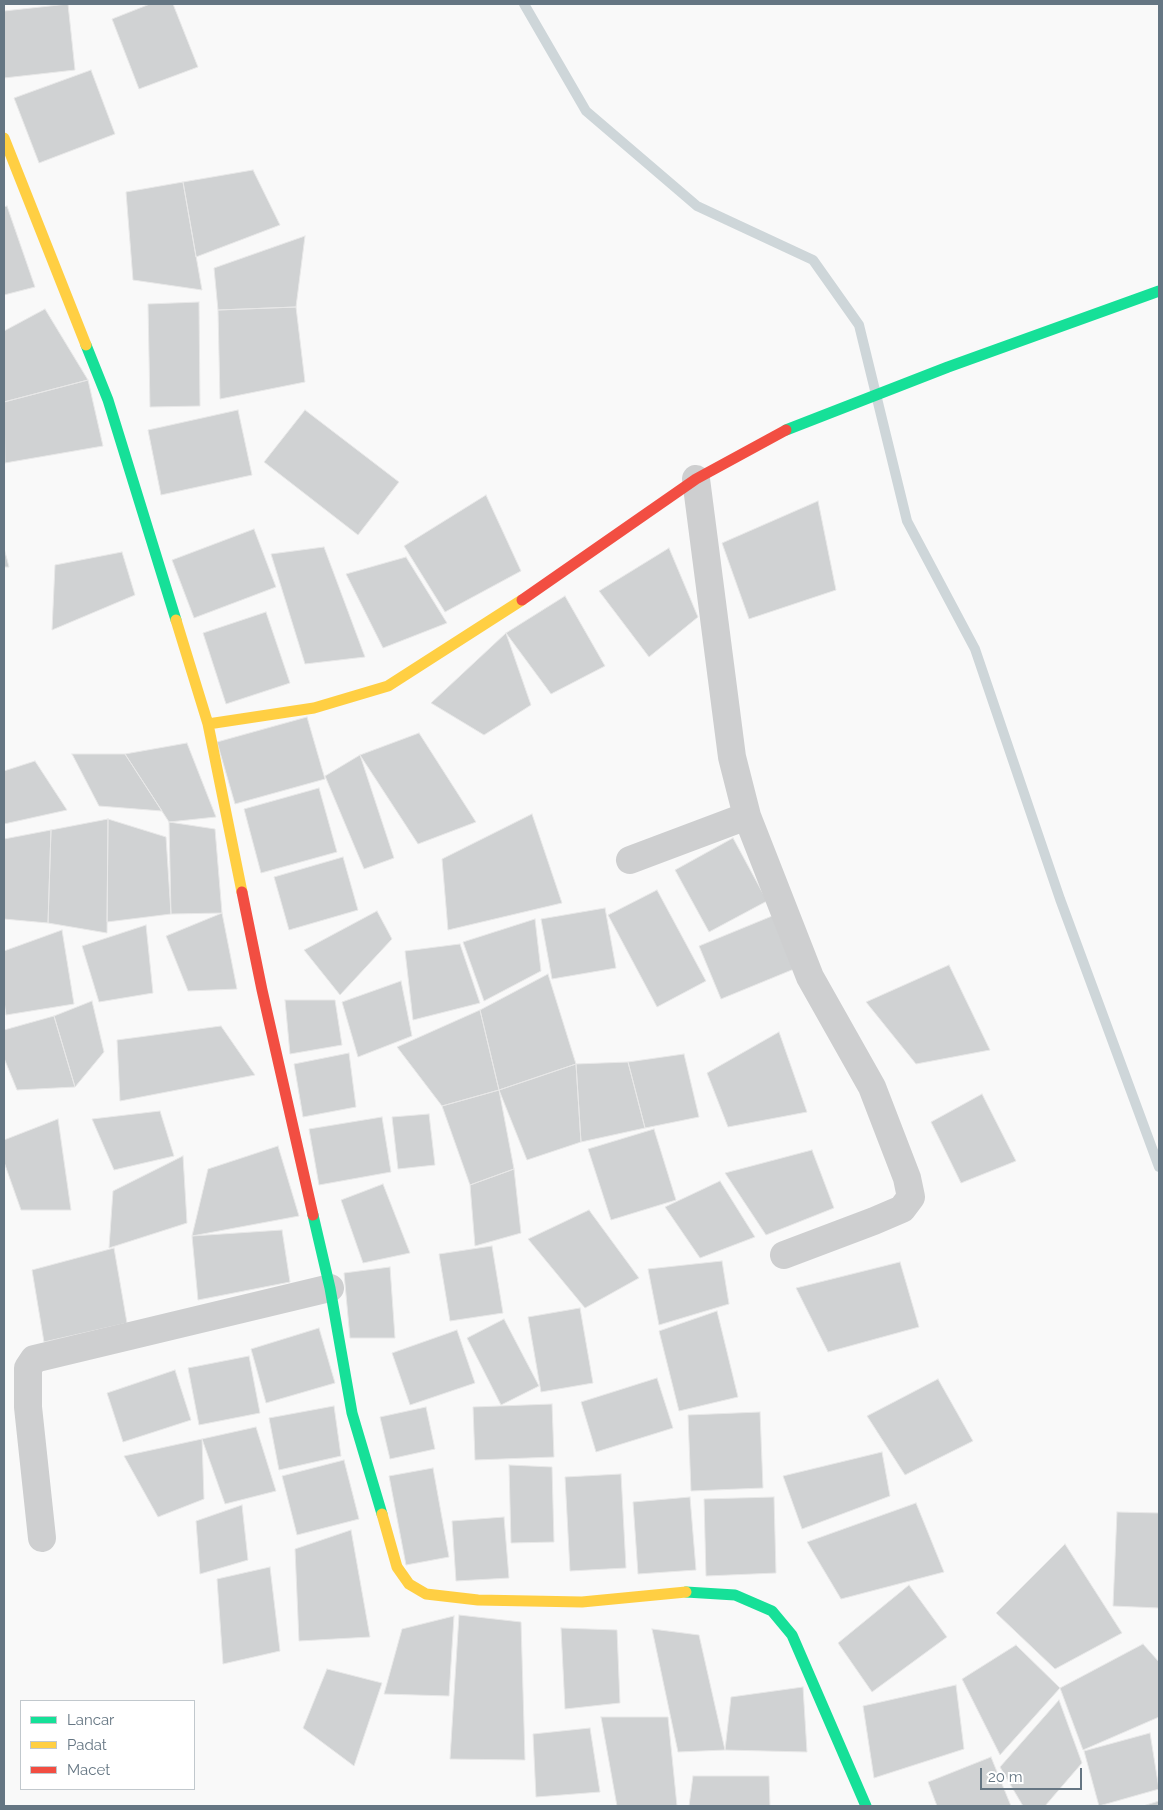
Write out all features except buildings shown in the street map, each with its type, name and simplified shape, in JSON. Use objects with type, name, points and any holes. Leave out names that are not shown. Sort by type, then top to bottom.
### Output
[{"type":"street","points":[[4,138],[108,400],[208,724],[262,990],[330,1288],[352,1414],[397,1566],[409,1584],[426,1594],[478,1600],[582,1602],[689,1592],[735,1595],[772,1611],[792,1635],[866,1806]]},
{"type":"street","points":[[208,724],[314,708],[388,686],[493,620],[696,479],[782,432],[948,367],[1159,291]]},
{"type":"street","points":[[696,479],[732,757],[747,816],[810,978],[872,1087],[907,1178],[911,1197],[902,1209],[784,1255]]},
{"type":"street","points":[[630,860],[747,816]]},
{"type":"street","points":[[42,1538],[28,1399],[28,1368],[34,1359],[330,1288]]},
{"type":"waterway","points":[[524,4],[586,111],[697,206],[813,260],[859,325],[907,521],[975,649],[1060,899],[1159,1167]]},
{"type":"traffic: fast","points":[[786,430],[948,367],[1159,291]]},
{"type":"traffic: fast","points":[[86,345],[108,400],[176,620]]},
{"type":"traffic: fast","points":[[313,1215],[330,1288],[352,1413],[382,1514]]},
{"type":"traffic: fast","points":[[686,1592],[735,1595],[772,1611],[792,1635],[866,1806]]},
{"type":"traffic: slow","points":[[4,138],[86,345]]},
{"type":"traffic: slow","points":[[208,724],[314,708],[388,686],[522,600]]},
{"type":"traffic: slow","points":[[176,620],[208,724],[242,892]]},
{"type":"traffic: slow","points":[[382,1514],[397,1567],[409,1584],[426,1594],[478,1600],[582,1602],[686,1592]]},
{"type":"traffic: jam","points":[[522,600],[696,479],[786,430]]},
{"type":"traffic: jam","points":[[242,892],[262,990],[313,1215]]}]
